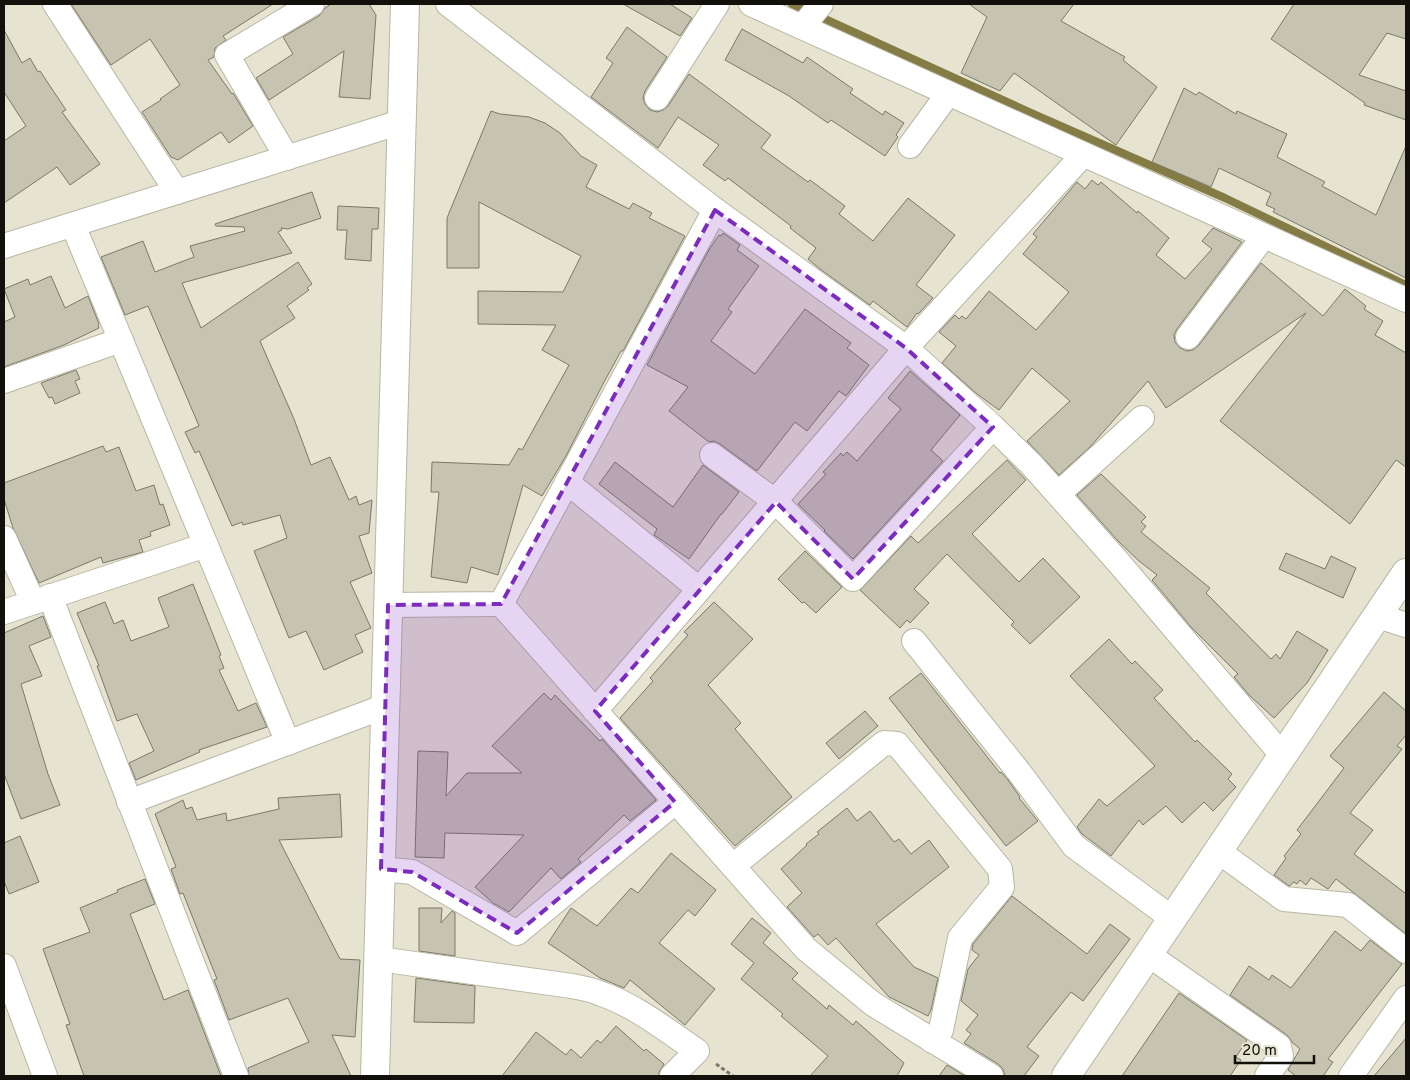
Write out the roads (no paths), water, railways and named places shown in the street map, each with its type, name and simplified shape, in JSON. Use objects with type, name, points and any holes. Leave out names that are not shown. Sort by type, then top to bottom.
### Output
[{"type":"street","points":[[55,4],[177,192]]},
{"type":"street","points":[[287,158],[227,55],[312,4]]},
{"type":"street","points":[[375,1076],[405,4]]},
{"type":"street","points":[[448,4],[715,210],[906,348],[1031,464],[1119,563],[1282,755]]},
{"type":"street","points":[[657,98],[716,4]]},
{"type":"street","points":[[751,4],[1406,300]]},
{"type":"street","points":[[802,27],[821,4]]},
{"type":"street","points":[[910,146],[948,94]]},
{"type":"street","points":[[4,246],[402,122]]},
{"type":"street","points":[[595,711],[906,348],[1083,155]]},
{"type":"street","points":[[501,604],[715,210]]},
{"type":"street","points":[[73,225],[288,743]]},
{"type":"street","points":[[1188,337],[1264,236]]},
{"type":"street","points":[[4,381],[120,340]]},
{"type":"street","points":[[1058,494],[1142,418]]},
{"type":"street","points":[[712,455],[776,502],[853,579],[993,427]]},
{"type":"street","points":[[567,482],[699,589]]},
{"type":"street","points":[[4,538],[41,599],[129,802],[236,1076]]},
{"type":"street","points":[[4,612],[206,545]]},
{"type":"street","points":[[1066,1076],[1406,573]]},
{"type":"street","points":[[388,605],[501,604],[806,949],[872,1004],[991,1076]]},
{"type":"street","points":[[1378,616],[1406,625]]},
{"type":"street","points":[[914,641],[1019,772],[1074,846],[1173,919]]},
{"type":"street","points":[[129,802],[386,706]]},
{"type":"street","points":[[733,866],[884,743],[897,744],[1000,869],[1002,887],[960,938],[941,1030],[932,1041]]},
{"type":"street","points":[[381,869],[412,872],[517,933],[675,802]]},
{"type":"street","points":[[1218,851],[1284,899],[1348,905],[1406,951]]},
{"type":"street","points":[[1148,955],[1279,1046],[1281,1056],[1267,1076]]},
{"type":"street","points":[[379,959],[572,986],[599,992],[659,1025],[697,1051],[672,1076]]},
{"type":"street","points":[[4,966],[45,1076]]},
{"type":"street","points":[[1351,1076],[1406,998]]},
{"type":"waterway","points":[[792,4],[1040,117],[1225,198],[1406,285]]}]
